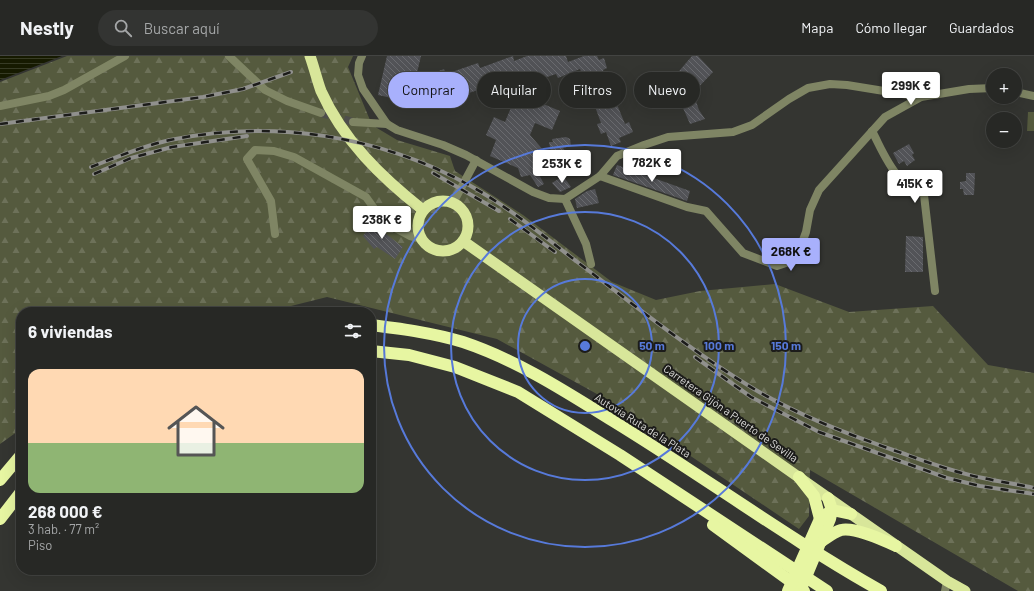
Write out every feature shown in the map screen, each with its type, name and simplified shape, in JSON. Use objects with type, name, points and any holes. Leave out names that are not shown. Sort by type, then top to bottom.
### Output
[{"type":"highway","points":[[310,56],[321,90],[338,123],[368,160],[396,189],[423,210]]},
{"type":"highway","points":[[447,200],[453,203],[459,206],[467,216],[468,229],[463,241],[456,247],[442,250],[428,246],[422,239],[418,225],[423,210],[434,202],[447,200]]},
{"type":"highway","name":"Carretera Gijón a Puerto de Sevilla","points":[[463,241],[896,546],[946,586],[965,591]]},
{"type":"highway","name":"Autovía Ruta de la Plata","points":[[376,327],[412,331],[463,342],[524,367],[633,433],[827,560],[881,591]]},
{"type":"highway","points":[[376,352],[409,355],[455,367],[518,392],[620,455],[786,571],[817,584],[827,591]]},
{"type":"highway","points":[[0,480],[16,461]]},
{"type":"highway","points":[[798,477],[814,496],[820,520]]},
{"type":"highway","points":[[0,519],[16,498]]},
{"type":"highway","points":[[800,591],[822,541],[832,510],[828,498]]},
{"type":"highway","points":[[788,591],[820,520],[832,510]]},
{"type":"highway","points":[[832,510],[851,514]]},
{"type":"highway","points":[[822,541],[833,533],[842,529],[867,535],[896,546]]},
{"type":"highway","points":[[786,571],[804,591]]},
{"type":"street","points":[[0,106],[48,96],[64,90],[125,56]]},
{"type":"street","points":[[229,56],[265,90],[287,101],[321,113]]},
{"type":"street","points":[[362,56],[359,63],[358,75],[363,89],[387,124],[397,130],[443,145],[476,160],[533,192],[549,198],[565,199],[600,176],[617,156],[644,145],[676,136],[714,135],[733,132],[752,124],[808,88],[830,84],[847,85],[922,97]]},
{"type":"street","points":[[600,176],[687,207],[706,211],[743,253],[777,266],[789,262],[799,250],[806,232],[810,210],[819,190],[885,117],[922,97],[969,89],[986,88]]},
{"type":"street","points":[[1022,93],[1034,96]]},
{"type":"street","points":[[353,122],[387,124]]},
{"type":"street","points":[[872,131],[890,165],[900,178],[918,187],[924,195],[930,236],[935,291]]},
{"type":"street","points":[[275,234],[271,200],[247,159],[255,150],[274,151],[294,157],[366,197],[388,224],[410,236],[422,239]]},
{"type":"street","points":[[453,203],[476,160]]},
{"type":"street","points":[[565,199],[586,244],[591,264]]},
{"type":"green space","points":[[67,56],[353,56],[348,67],[372,125],[397,140],[450,156],[455,171],[523,215],[612,282],[656,300],[700,291],[775,284],[849,312],[933,306],[988,365],[1034,373],[1034,591],[1018,591],[810,470],[809,516],[799,529],[606,399],[497,339],[376,309],[376,307],[367,307],[327,297],[287,307],[16,307],[16,433],[0,444],[0,82]]},
{"type":"green space","points":[[1028,112],[1034,112],[1034,131],[1027,131]]},
{"type":"shaded area","points":[[0,56],[62,56],[0,80]]},
{"type":"building","points":[[387,56],[421,56],[417,72],[388,72],[388,97],[378,95]]},
{"type":"building","points":[[513,56],[514,61],[527,56],[566,56],[568,62],[584,56],[597,56],[599,60],[604,58],[607,68],[603,70],[604,72],[581,72],[580,69],[573,72],[559,72],[558,78],[556,74],[551,76],[551,72],[477,72],[477,90],[469,93],[469,72],[452,72],[478,63],[480,68]]},
{"type":"building","points":[[692,56],[698,56],[713,72],[700,86],[700,72],[678,72]]},
{"type":"building","points":[[444,69],[445,72],[436,72]]},
{"type":"building","points":[[551,107],[560,111],[552,130],[535,123],[530,135],[550,158],[536,169],[544,184],[538,187],[530,175],[521,177],[518,168],[490,156],[496,140],[486,135],[494,117],[505,122],[511,108]]},
{"type":"building","points":[[596,108],[618,108],[625,124],[629,122],[633,132],[619,138],[621,142],[611,146],[606,132],[601,134],[597,124],[601,123]]},
{"type":"building","points":[[683,108],[698,108],[705,119],[690,124]]},
{"type":"building","points":[[566,137],[570,139],[571,146],[563,148],[575,164],[564,172],[557,161],[554,161],[553,155],[552,157],[549,142],[553,142],[552,139]]},
{"type":"building","points":[[909,144],[914,153],[912,155],[915,160],[907,166],[904,161],[899,164],[893,153]]},
{"type":"building","points":[[617,165],[690,191],[687,201],[613,175]]},
{"type":"building","points":[[966,173],[975,173],[974,195],[964,195],[963,189],[960,189],[960,182],[966,181]]},
{"type":"building","points":[[563,176],[571,187],[560,192],[552,183]]},
{"type":"building","points":[[595,189],[599,203],[577,208],[575,199],[587,191]]},
{"type":"building","points":[[375,219],[386,234],[403,247],[395,259],[377,247],[374,249],[363,236]]},
{"type":"building","points":[[906,236],[923,237],[923,272],[905,272]]},
{"type":"tunnel","points":[[321,113],[353,122]]},
{"type":"railway","points":[[0,124],[203,97],[243,89],[291,72]]},
{"type":"railway","points":[[91,167],[160,142],[208,134],[247,131],[285,132],[324,136],[361,143],[398,154],[434,168],[469,185],[497,202],[685,343],[754,389],[788,407],[875,444],[937,466],[971,475],[1034,488]]},
{"type":"railway","points":[[94,174],[131,158],[172,147],[247,136]]},
{"type":"railway","points":[[433,173],[499,211]]},
{"type":"railway","points":[[510,219],[555,252]]},
{"type":"railway","points":[[695,357],[751,397],[819,432],[947,478],[980,486],[1034,494]]}]
